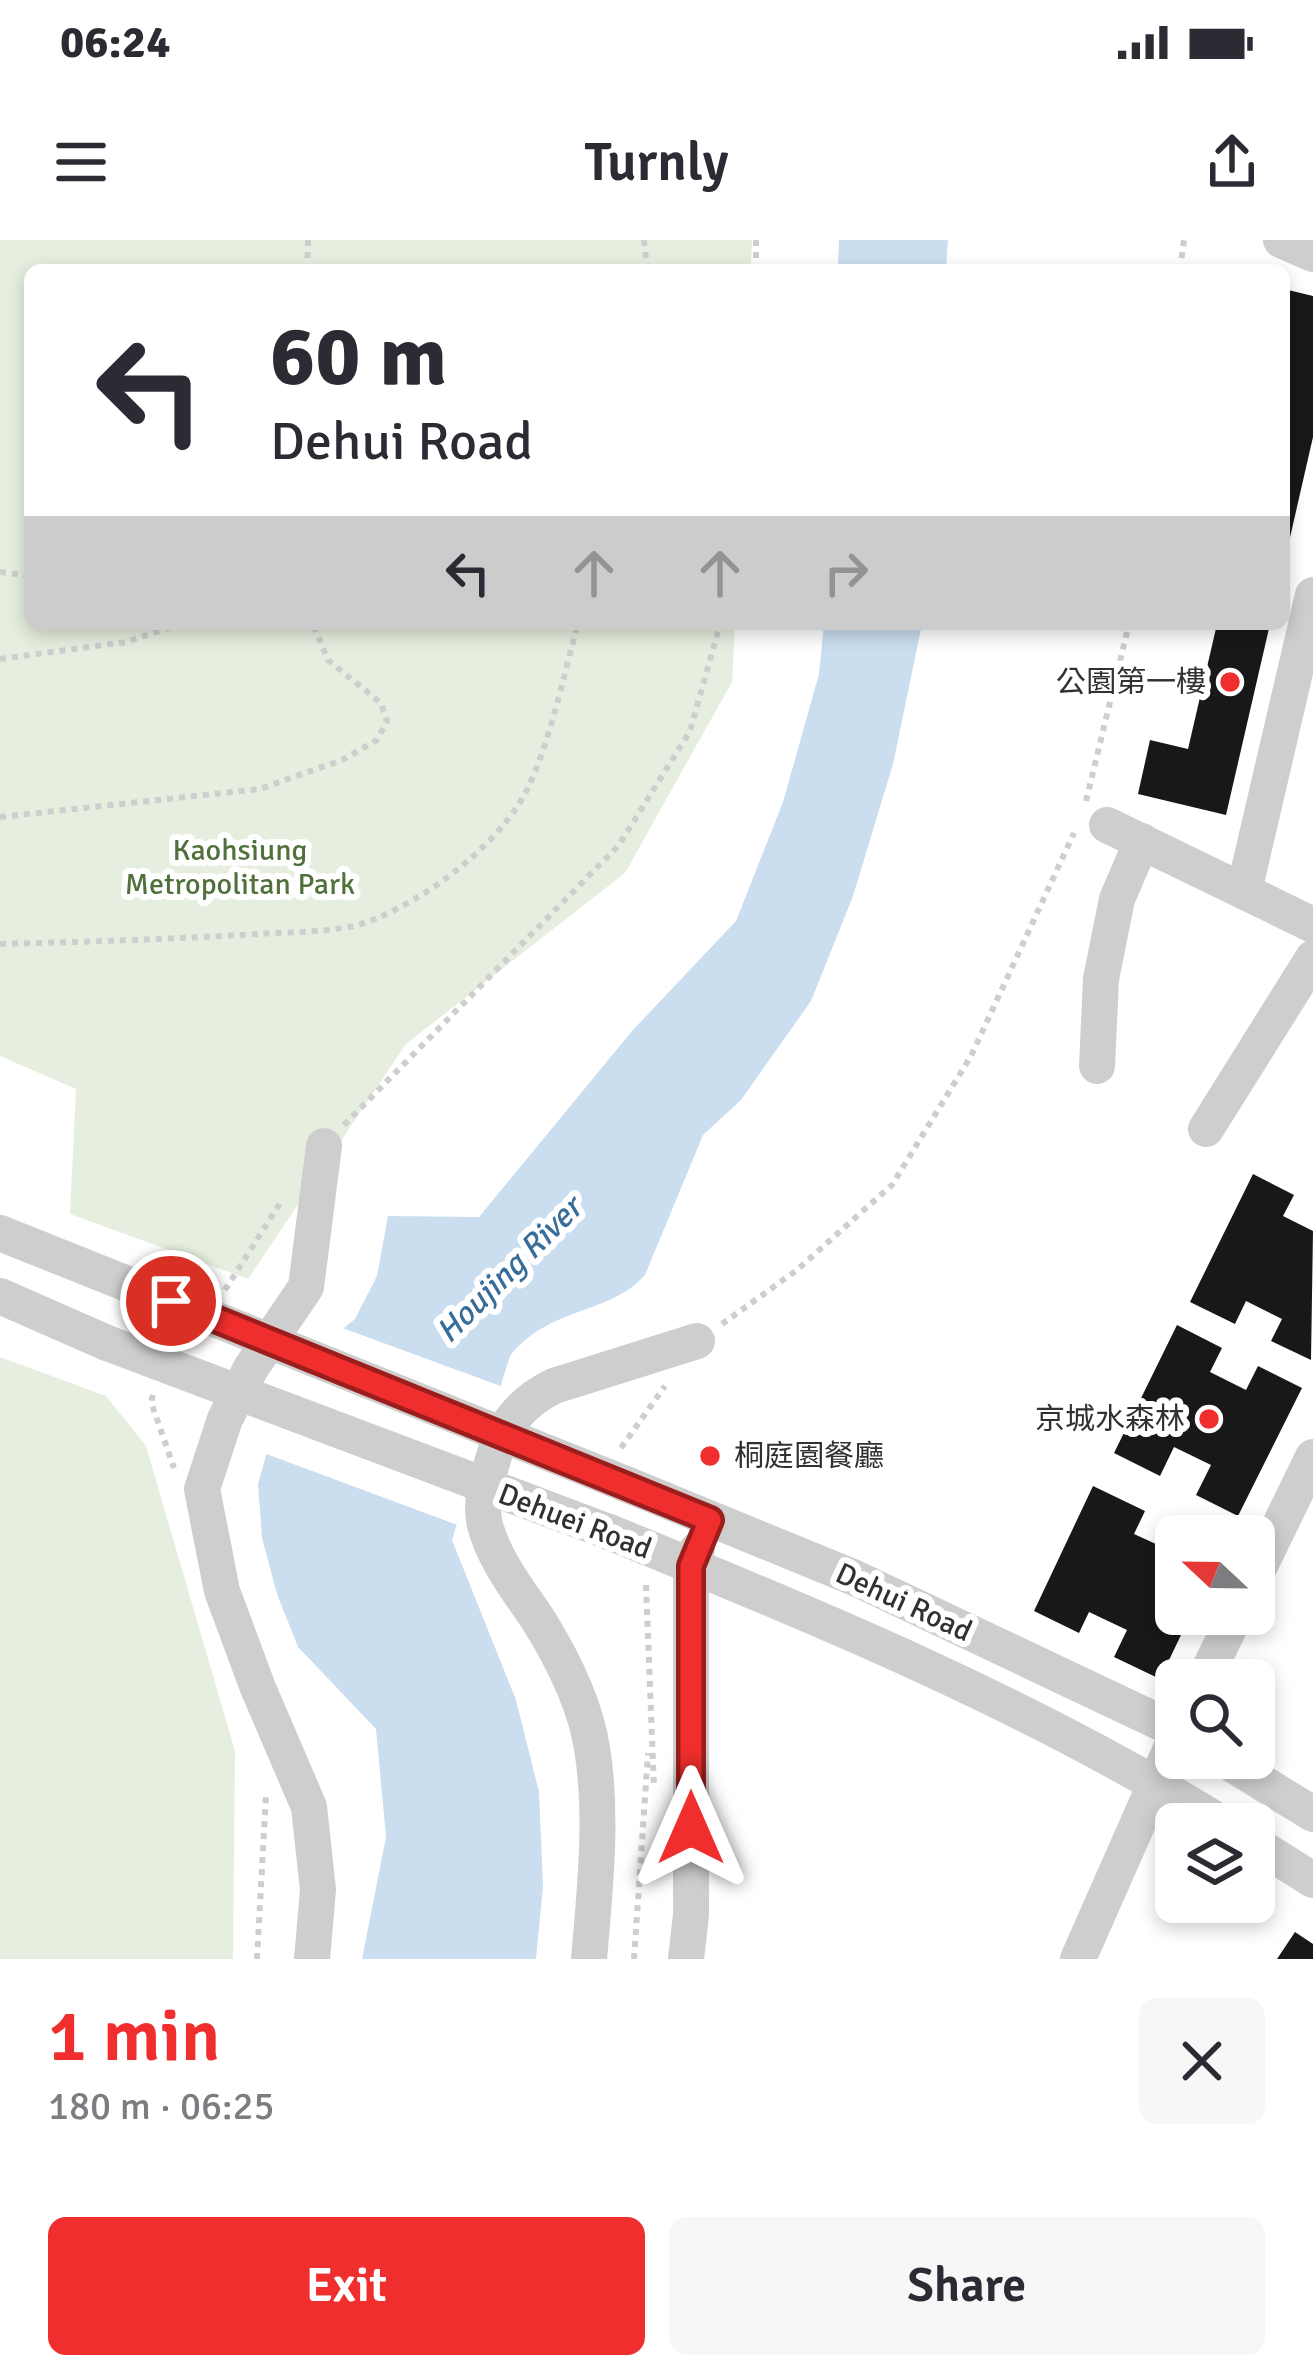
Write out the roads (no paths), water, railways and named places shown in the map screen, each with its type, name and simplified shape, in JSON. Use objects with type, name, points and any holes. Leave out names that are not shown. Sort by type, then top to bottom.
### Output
[{"type":"street","points":[[1281,240],[1313,254]]},
{"type":"street","points":[[1244,891],[1313,595]]},
{"type":"street","points":[[1095,818],[1313,926]]},
{"type":"street","points":[[1096,1066],[1101,979],[1117,898],[1142,841]]},
{"type":"street","points":[[1206,1129],[1313,958]]},
{"type":"street","points":[[312,1959],[318,1890],[309,1807],[222,1591],[202,1489],[225,1419],[251,1368],[306,1286],[324,1146]]},
{"type":"street","name":"Dehuei Road","points":[[0,1233],[623,1468]]},
{"type":"street","name":"Dehuei Road","points":[[0,1296],[107,1343],[609,1532],[839,1625],[1154,1781],[1189,1803]]},
{"type":"street","points":[[589,1959],[596,1810],[592,1747],[576,1693],[543,1628],[499,1560],[484,1523],[484,1497],[499,1443],[533,1396],[697,1341]]},
{"type":"street","points":[[1275,1535],[1313,1457]]},
{"type":"street","name":"Dehui Road","points":[[623,1468],[710,1520],[855,1578],[1155,1723]]},
{"type":"street","points":[[686,1959],[692,1915],[691,1566],[710,1520]]},
{"type":"street","points":[[1256,1779],[1313,1814]]},
{"type":"street","points":[[1078,1959],[1154,1781]]},
{"type":"street","points":[[1275,1856],[1313,1880]]},
{"type":"water","points":[[839,240],[948,240],[946,264],[838,264]]},
{"type":"water","name":"Houjing River","points":[[823,630],[921,630],[893,764],[853,896],[811,1001],[741,1100],[703,1135],[645,1275],[615,1298],[543,1328],[510,1356],[452,1540],[516,1700],[539,1792],[543,1886],[536,1959],[362,1959],[386,1837],[376,1729],[298,1647],[277,1594],[262,1538],[258,1484],[279,1410],[314,1352],[355,1319],[377,1276],[388,1216],[479,1217],[632,1031],[736,921],[783,802],[819,674]]},
{"type":"place","name":"公園第一樓","points":[[1230,682]]},
{"type":"place","name":"京城水森林","points":[[1209,1419]]},
{"type":"place","name":"桐庭園餐廳","points":[[710,1456]]},
{"type":"park label","name":"Kaohsiung Metropolitan Park","points":[[240,867]]}]
